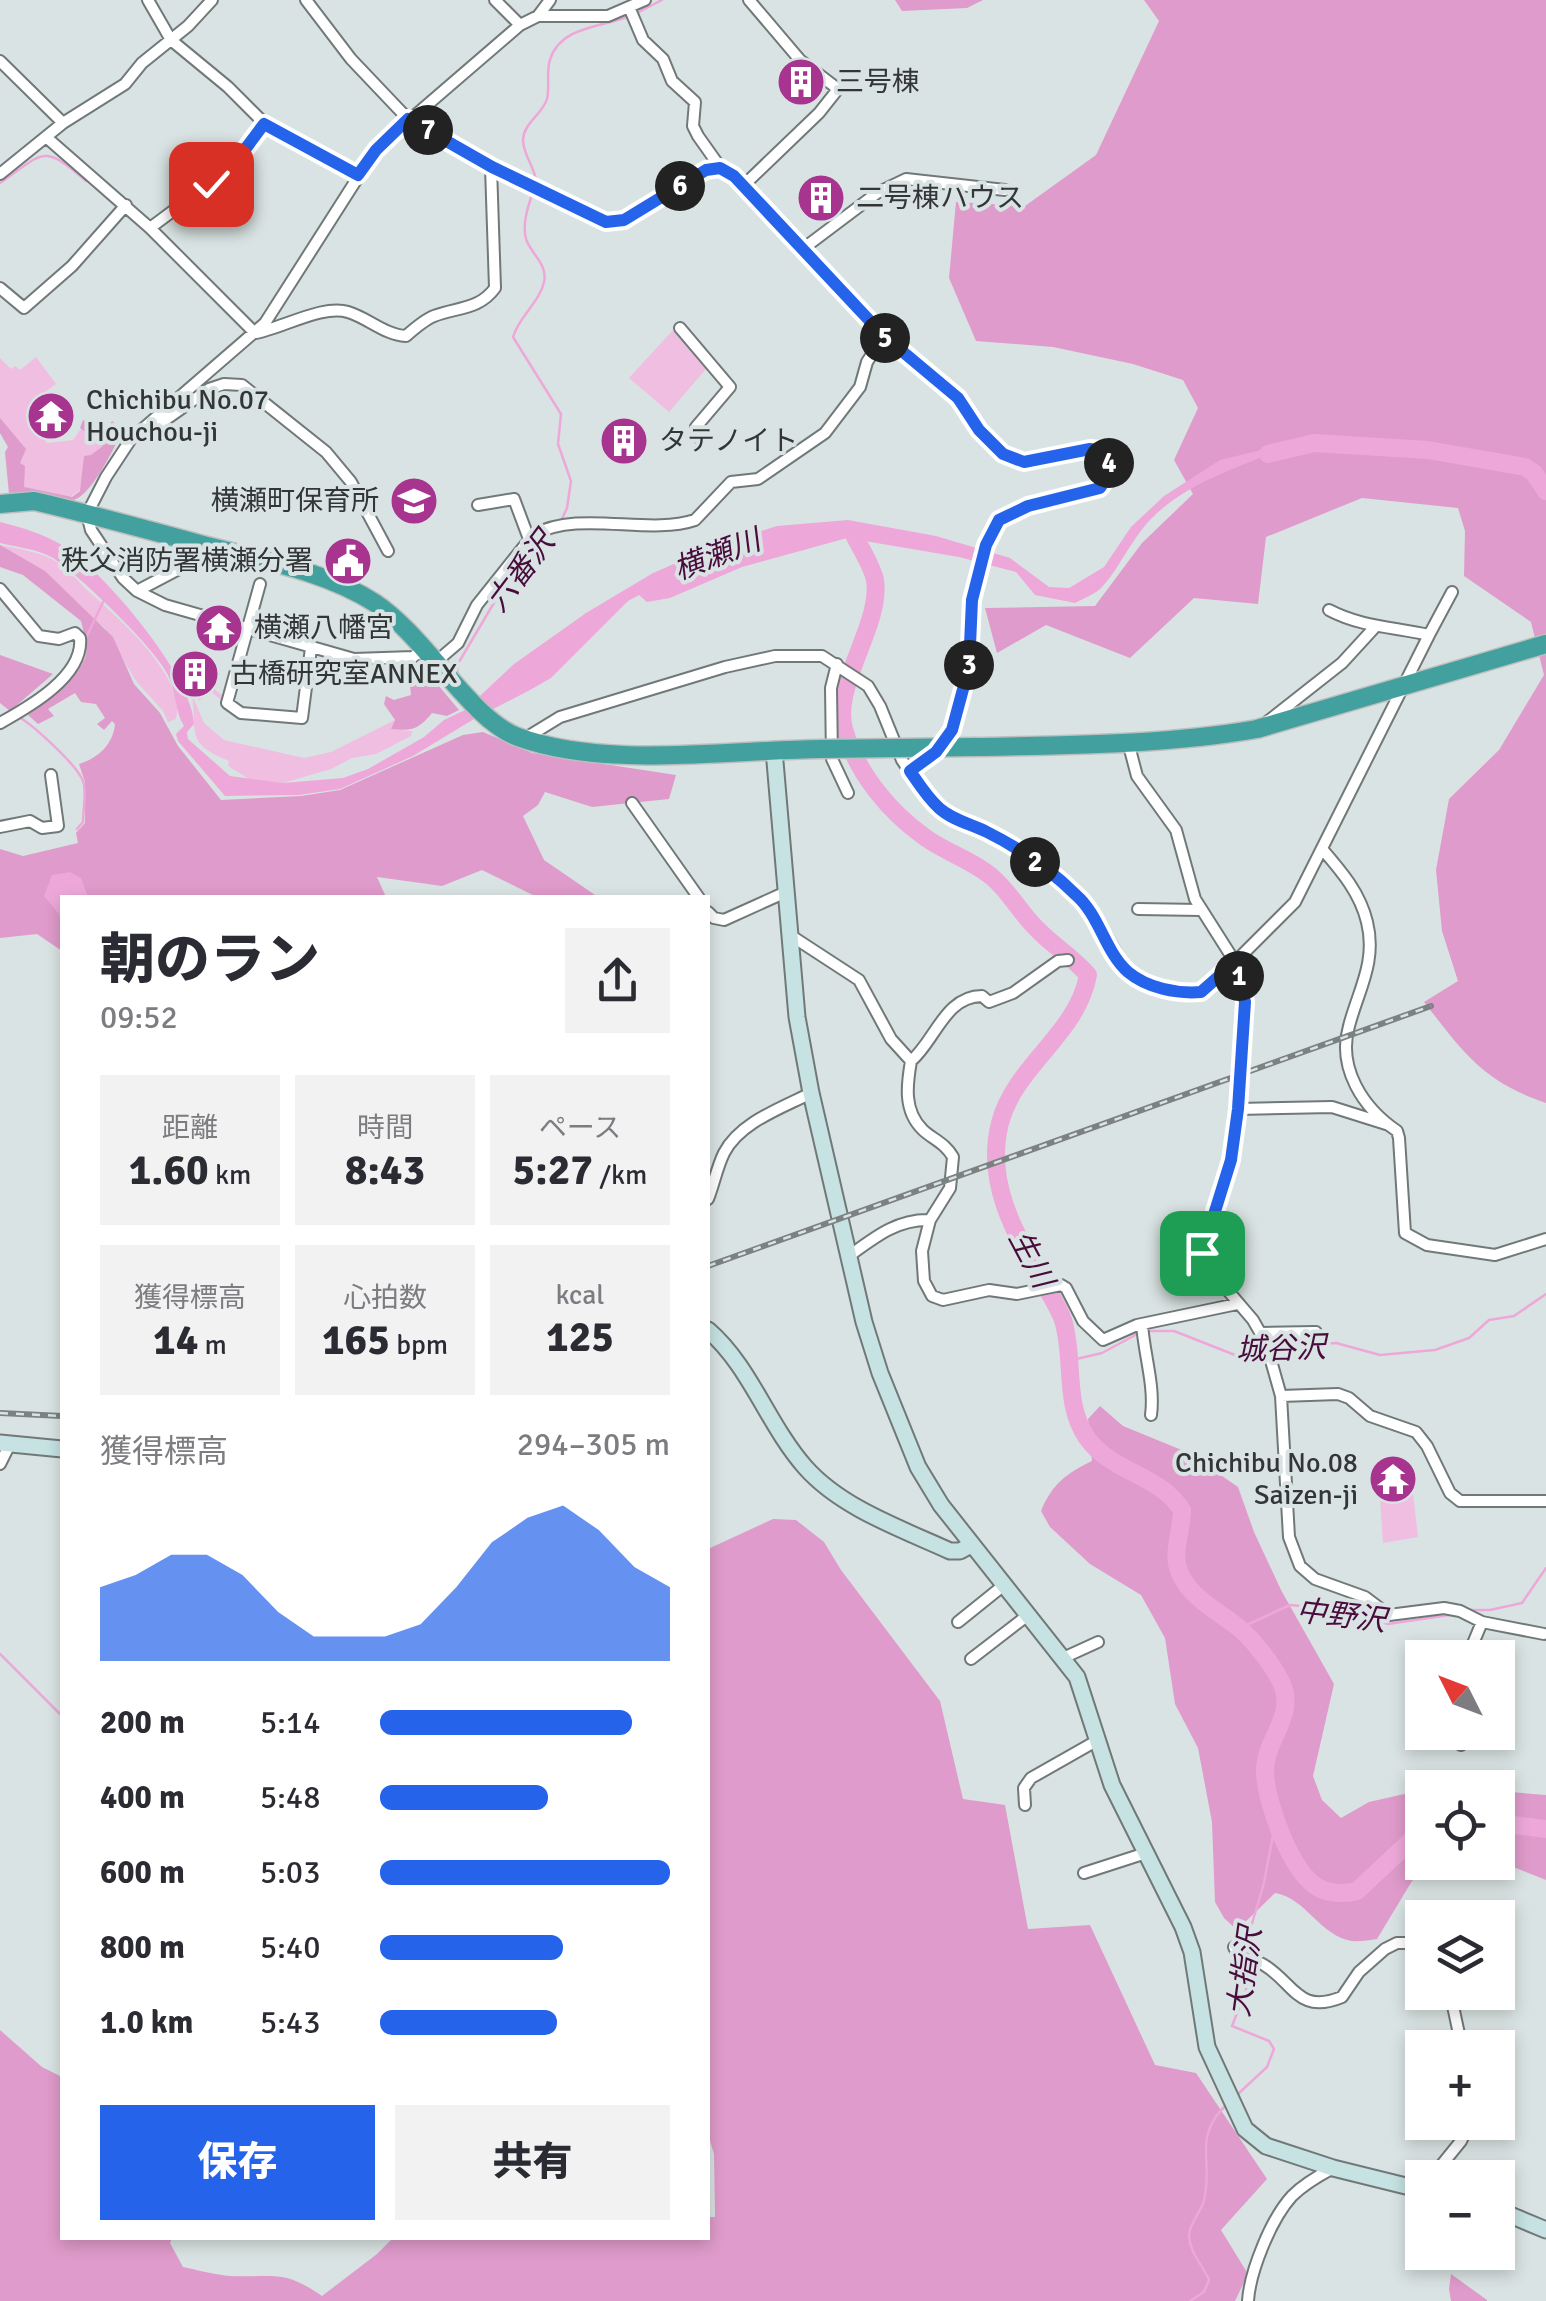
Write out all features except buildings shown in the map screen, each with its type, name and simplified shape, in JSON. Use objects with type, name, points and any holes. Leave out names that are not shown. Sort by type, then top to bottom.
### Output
[{"type":"highway","points":[[0,504],[34,501],[305,572],[344,586],[393,616],[485,716],[504,731],[524,739],[625,755],[976,748],[1220,736],[1403,688],[1546,644]]},
{"type":"street","points":[[148,0],[171,40],[264,124],[358,175]]},
{"type":"street","points":[[0,174],[63,123],[125,84],[142,63],[212,0]]},
{"type":"street","points":[[307,0],[351,59],[408,119],[535,189],[612,223],[624,220],[706,170],[720,168]]},
{"type":"street","points":[[494,0],[520,24]]},
{"type":"street","points":[[538,16],[550,0]]},
{"type":"street","points":[[645,0],[632,13],[538,16],[520,24],[376,150],[255,333],[131,439],[97,492],[88,514],[92,530],[107,555],[137,591],[165,605],[311,648],[363,659],[436,659],[458,643],[477,605],[528,539],[545,529],[695,520],[731,482],[768,474],[825,433],[860,387],[867,362],[884,336]]},
{"type":"street","points":[[743,186],[819,113],[838,89],[800,60],[748,0]]},
{"type":"street","points":[[632,13],[643,40],[662,59],[672,81],[695,102],[694,126],[720,168],[804,248],[884,336],[958,398],[979,430],[1003,454],[1024,462],[1090,449],[1100,450],[1110,460],[1108,476],[1100,488],[1008,514],[999,520],[986,545],[972,600],[969,667],[952,730],[936,752],[910,771]]},
{"type":"street","points":[[0,61],[63,123]]},
{"type":"street","points":[[150,228],[225,172],[264,124]]},
{"type":"street","points":[[46,137],[150,228],[255,333]]},
{"type":"street","points":[[255,333],[335,309],[406,336],[428,318],[459,311],[490,295],[496,288],[492,167]]},
{"type":"street","points":[[804,248],[877,193],[906,178],[1004,190]]},
{"type":"street","points":[[0,288],[24,308],[72,266],[126,206]]},
{"type":"street","points":[[680,328],[730,388],[699,420],[698,436]]},
{"type":"street","points":[[131,439],[138,440],[210,390],[224,384],[242,386],[326,452],[351,482],[388,551]]},
{"type":"street","points":[[478,505],[514,499],[528,539]]},
{"type":"street","points":[[137,591],[196,560],[207,546]]},
{"type":"street","points":[[260,584],[227,703],[241,713],[302,718],[311,648]]},
{"type":"street","points":[[0,589],[38,636],[58,639],[74,633],[80,638],[81,648],[71,670],[26,708],[0,723]]},
{"type":"street","points":[[524,739],[560,718],[725,667],[775,656],[822,656],[868,686],[910,771],[941,810],[1006,843],[1079,896],[1099,922],[1126,971],[1176,992],[1201,992],[1295,902],[1452,592]]},
{"type":"street","points":[[1329,610],[1375,627],[1386,625],[1430,634]]},
{"type":"street","points":[[1257,729],[1319,684],[1375,627]]},
{"type":"street","points":[[841,667],[831,688],[832,759],[848,793]]},
{"type":"street","points":[[1128,742],[1137,776],[1176,830],[1195,899],[1235,962],[1245,1002],[1231,1160],[1202,1253],[1206,1265],[1266,1343],[1281,1396],[1288,1538],[1300,1566],[1316,1579],[1365,1597],[1390,1615],[1444,1608],[1482,1622],[1545,1634]]},
{"type":"street","points":[[774,750],[797,1017],[811,1093],[880,1373],[918,1466],[934,1495],[1082,1689],[1112,1785],[1183,1927],[1192,1952],[1207,2047],[1245,2129],[1258,2141],[1333,2168],[1405,2182]]},
{"type":"street","points":[[0,827],[30,820],[42,828],[58,826],[50,775]]},
{"type":"street","points":[[632,803],[697,895]]},
{"type":"street","points":[[1323,850],[1356,892],[1368,921],[1368,975],[1349,1026],[1345,1054],[1362,1098],[1397,1131],[1402,1146],[1402,1227],[1408,1237],[1427,1245],[1495,1254],[1546,1239]]},
{"type":"street","points":[[710,914],[724,920],[786,892]]},
{"type":"street","points":[[1138,909],[1201,910]]},
{"type":"street","points":[[790,936],[858,980],[891,1039],[911,1061]]},
{"type":"street","points":[[1068,960],[1058,960],[1004,997],[989,1002],[982,996],[968,997],[948,1012],[911,1061],[907,1090],[911,1113],[923,1130],[943,1143],[953,1157],[950,1188],[930,1220],[922,1251],[924,1281],[932,1296],[942,1300],[989,1290],[1017,1294],[1056,1285],[1066,1288],[1083,1321],[1098,1338],[1108,1338],[1142,1324],[1237,1304]]},
{"type":"street","points":[[710,1193],[723,1154],[733,1140],[746,1128],[811,1093]]},
{"type":"street","points":[[1238,1109],[1332,1107],[1386,1124]]},
{"type":"street","points":[[849,1256],[910,1219],[930,1220]]},
{"type":"street","points":[[1142,1324],[1154,1394],[1151,1416]]},
{"type":"street","points":[[710,1332],[728,1351],[791,1450],[817,1480],[836,1494],[950,1551],[971,1545]]},
{"type":"street","points":[[1266,1343],[1316,1332]]},
{"type":"street","points":[[1281,1396],[1338,1394],[1370,1416],[1416,1432],[1450,1493],[1460,1501],[1546,1501]]},
{"type":"street","points":[[0,1464],[5,1444],[60,1449]]},
{"type":"street","points":[[958,1622],[1004,1585]]},
{"type":"street","points":[[971,1659],[1028,1616]]},
{"type":"street","points":[[1474,1640],[1482,1622]]},
{"type":"street","points":[[1062,1658],[1098,1642]]},
{"type":"street","points":[[1025,1805],[1024,1788],[1030,1778],[1098,1740]]},
{"type":"street","points":[[1084,1873],[1146,1854]]},
{"type":"street","points":[[1234,1947],[1240,1959],[1259,1961],[1301,1999],[1320,2002],[1342,1998],[1359,1972],[1391,1945],[1405,1945]]},
{"type":"street","points":[[1445,2160],[1461,2140]]},
{"type":"street","points":[[1248,2301],[1252,2275],[1286,2203],[1302,2187],[1333,2168]]},
{"type":"street","points":[[1515,2217],[1546,2230]]},
{"type":"shaded area","points":[[895,0],[983,0],[967,8],[902,11]]},
{"type":"shaded area","points":[[1144,0],[1546,0],[1546,1103],[1490,1075],[1463,1051],[1424,1002],[1458,981],[1442,931],[1436,870],[1449,799],[1499,750],[1544,675],[1531,622],[1464,576],[1465,531],[1458,508],[1362,498],[1266,537],[1258,604],[1194,598],[1130,658],[1046,625],[997,653],[985,608],[1095,606],[1142,543],[1193,494],[1174,460],[1198,408],[1183,380],[1133,364],[1053,347],[976,341],[949,278],[956,202],[1025,206],[1096,155],[1159,21]]},
{"type":"shaded area","points":[[673,330],[706,369],[669,412],[629,378]]},
{"type":"shaded area","points":[[36,357],[56,384],[35,399],[38,405],[27,418],[47,443],[73,440],[80,430],[91,427],[104,448],[82,488],[69,498],[20,487],[19,473],[0,420],[0,358],[11,369],[15,366],[20,370]]},
{"type":"shaded area","points":[[0,418],[26,449],[20,463],[25,466],[24,487],[72,497],[80,491],[84,456],[103,446],[93,436],[93,429],[80,428],[83,420],[98,427],[104,421],[107,429],[112,421],[120,435],[100,472],[80,497],[65,501],[9,494],[5,452],[8,447],[0,433]]},
{"type":"shaded area","points":[[0,545],[59,563],[131,631],[171,684],[177,702],[176,719],[168,722],[136,681],[104,627],[34,575],[0,562]]},
{"type":"shaded area","points":[[0,545],[45,571],[113,637],[134,684],[160,713],[178,746],[221,800],[340,790],[463,735],[483,732],[532,753],[676,775],[669,799],[592,807],[545,792],[538,805],[523,816],[544,860],[595,895],[533,895],[482,870],[442,886],[377,877],[385,895],[60,895],[60,950],[37,934],[0,938],[0,849],[23,856],[78,843],[76,833],[85,823],[85,782],[79,764],[103,750],[115,724],[112,721],[104,730],[97,724],[105,718],[96,704],[81,702],[75,693],[48,709],[54,716],[38,724],[28,715],[77,671],[86,654],[86,642],[81,621],[23,575],[0,567]]},
{"type":"shaded area","points":[[0,655],[53,674],[10,711],[0,703]]},
{"type":"shaded area","points":[[195,661],[203,679],[224,697],[221,700],[209,690],[199,701],[186,669]]},
{"type":"shaded area","points":[[408,665],[424,668],[459,710],[447,716],[432,713],[414,728],[391,729],[395,720],[384,704],[386,696],[394,700],[411,695]]},
{"type":"shaded area","points":[[192,694],[204,723],[224,740],[304,758],[331,752],[395,720],[391,729],[412,731],[411,736],[376,754],[352,758],[331,769],[283,783],[249,779],[200,743]]},
{"type":"shaded area","points":[[1100,1406],[1123,1426],[1189,1453],[1238,1487],[1281,1590],[1334,1684],[1313,1776],[1322,1800],[1341,1818],[1369,1802],[1405,1794],[1405,1880],[1414,1880],[1377,1939],[1341,1938],[1296,1902],[1275,1893],[1237,1930],[1215,1902],[1212,1822],[1198,1748],[1175,1704],[1165,1638],[1141,1595],[1090,1564],[1050,1527],[1041,1511],[1061,1480],[1092,1461],[1088,1419]]},
{"type":"shaded area","points":[[1413,1493],[1418,1537],[1383,1543],[1380,1498]]},
{"type":"shaded area","points":[[773,1519],[796,1520],[824,1542],[940,1701],[963,1799],[1005,1805],[1028,1929],[1090,1925],[1155,2065],[1196,2073],[1267,2179],[1221,2230],[1248,2274],[1235,2301],[0,2301],[0,2030],[42,2067],[60,2076],[60,2240],[171,2240],[183,2267],[225,2275],[288,2278],[322,2296],[391,2240],[710,2240],[710,2217],[715,2217],[714,2154],[710,2141],[710,1548]]},
{"type":"shaded area","points":[[1515,1792],[1546,1795],[1546,1880],[1515,1868]]},
{"type":"shaded area","points":[[1451,2274],[1487,2300],[1487,2301],[1451,2301]]},
{"type":"water","points":[[1303,440],[1204,482],[1168,504],[1145,526],[1102,587],[1075,603],[1035,595],[1016,572],[959,557],[847,538],[742,567],[670,598],[647,602],[639,595],[628,601],[551,678],[413,756],[340,789],[299,795],[225,796],[178,741],[176,734],[184,726],[171,681],[133,631],[53,558],[0,543],[0,522],[50,538],[82,560],[144,627],[179,680],[194,724],[187,732],[188,739],[230,776],[283,783],[343,778],[368,769],[465,710],[514,664],[586,613],[653,573],[722,543],[777,526],[848,520],[936,536],[1010,558],[1049,587],[1069,588],[1104,567],[1131,527],[1164,496],[1220,460]]},
{"type":"water","points":[[70,872],[81,878],[87,895],[60,895],[60,918],[44,896],[52,875]]},
{"type":"waterway","name":"六番沢","points":[[637,13],[662,0]]},
{"type":"waterway","name":"六番沢","points":[[537,185],[523,140],[526,128],[547,99],[549,65],[555,49],[584,29],[630,16]]},
{"type":"waterway","points":[[0,183],[43,156],[60,161],[86,181]]},
{"type":"waterway","name":"六番沢","points":[[533,192],[525,233],[545,276],[538,296],[513,337],[561,414],[558,444],[571,481],[561,521]]},
{"type":"waterway","name":"横瀬川","points":[[1268,454],[1314,443],[1428,450],[1525,467],[1546,491]]},
{"type":"waterway","name":"生川","points":[[852,531],[875,580],[871,616],[850,674],[842,712],[844,729],[857,761],[899,816],[934,843],[992,877],[1037,929],[1088,975],[1072,1015],[1008,1102],[996,1144],[999,1186],[1012,1225],[1063,1320],[1072,1396],[1080,1424],[1097,1450],[1161,1488],[1182,1510],[1176,1557],[1185,1583],[1247,1636],[1282,1684],[1285,1707],[1266,1760],[1266,1785],[1282,1836],[1299,1868],[1319,1888],[1343,1893],[1357,1891],[1405,1846]]},
{"type":"waterway","name":"六番沢","points":[[457,672],[459,662],[501,591],[549,534]]},
{"type":"waterway","points":[[84,642],[104,600]]},
{"type":"waterway","points":[[19,717],[54,746],[83,781],[83,822],[77,829]]},
{"type":"waterway","name":"城谷沢","points":[[1272,1347],[1336,1343],[1380,1355],[1435,1350],[1469,1338],[1489,1320],[1514,1316],[1546,1294]]},
{"type":"waterway","name":"城谷沢","points":[[1147,1331],[1174,1331],[1235,1355],[1264,1348]]},
{"type":"waterway","name":"城谷沢","points":[[1068,1361],[1102,1353],[1139,1333]]},
{"type":"waterway","name":"中野沢","points":[[1468,1610],[1522,1603],[1546,1568]]},
{"type":"waterway","name":"中野沢","points":[[1240,1628],[1290,1605],[1343,1610],[1388,1624],[1456,1614]]},
{"type":"waterway","points":[[0,1654],[60,1714]]},
{"type":"waterway","name":"大指沢","points":[[1247,1954],[1275,1824]]},
{"type":"waterway","name":"生川","points":[[1515,1825],[1546,1829]]},
{"type":"waterway","name":"大指沢","points":[[1238,2094],[1267,2067],[1274,2049],[1269,2041],[1232,2026],[1246,1990],[1247,1962]]},
{"type":"waterway","name":"大指沢","points":[[1190,2301],[1204,2292],[1209,2280],[1189,2236],[1204,2200],[1210,2127],[1228,2103]]},
{"type":"railway","points":[[710,1265],[1431,1006]]},
{"type":"railway","points":[[0,1413],[60,1416]]},
{"type":"place","name":"三号棟","points":[[801,82]]},
{"type":"place","name":"二号棟ハウス","points":[[821,198]]},
{"type":"place","name":"Chichibu No.07 Houchou-ji","points":[[51,416]]},
{"type":"place","name":"タテノイト","points":[[624,441]]},
{"type":"place","name":"横瀬町保育所","points":[[414,501]]},
{"type":"place","name":"秩父消防署横瀬分署","points":[[348,561]]},
{"type":"place","name":"横瀬八幡宮","points":[[219,628]]},
{"type":"place","name":"古橋研究室ANNEX","points":[[195,674]]},
{"type":"place","name":"Chichibu No.08 Saizen-ji","points":[[1393,1479]]},
{"type":"route","points":[[211,184],[240,156],[264,124],[358,175],[367,160],[408,119],[539,191],[612,223],[624,220],[706,170],[720,168],[734,176],[895,347],[958,398],[979,430],[1003,454],[1024,462],[1090,449],[1100,450],[1110,460],[1108,476],[1100,488],[1028,506],[999,520],[986,545],[972,600],[969,667],[952,730],[936,752],[910,771],[941,810],[1006,843],[1079,896],[1099,922],[1126,971],[1140,980],[1176,992],[1201,992],[1235,962],[1245,1002],[1238,1109],[1231,1160],[1202,1253]]}]
